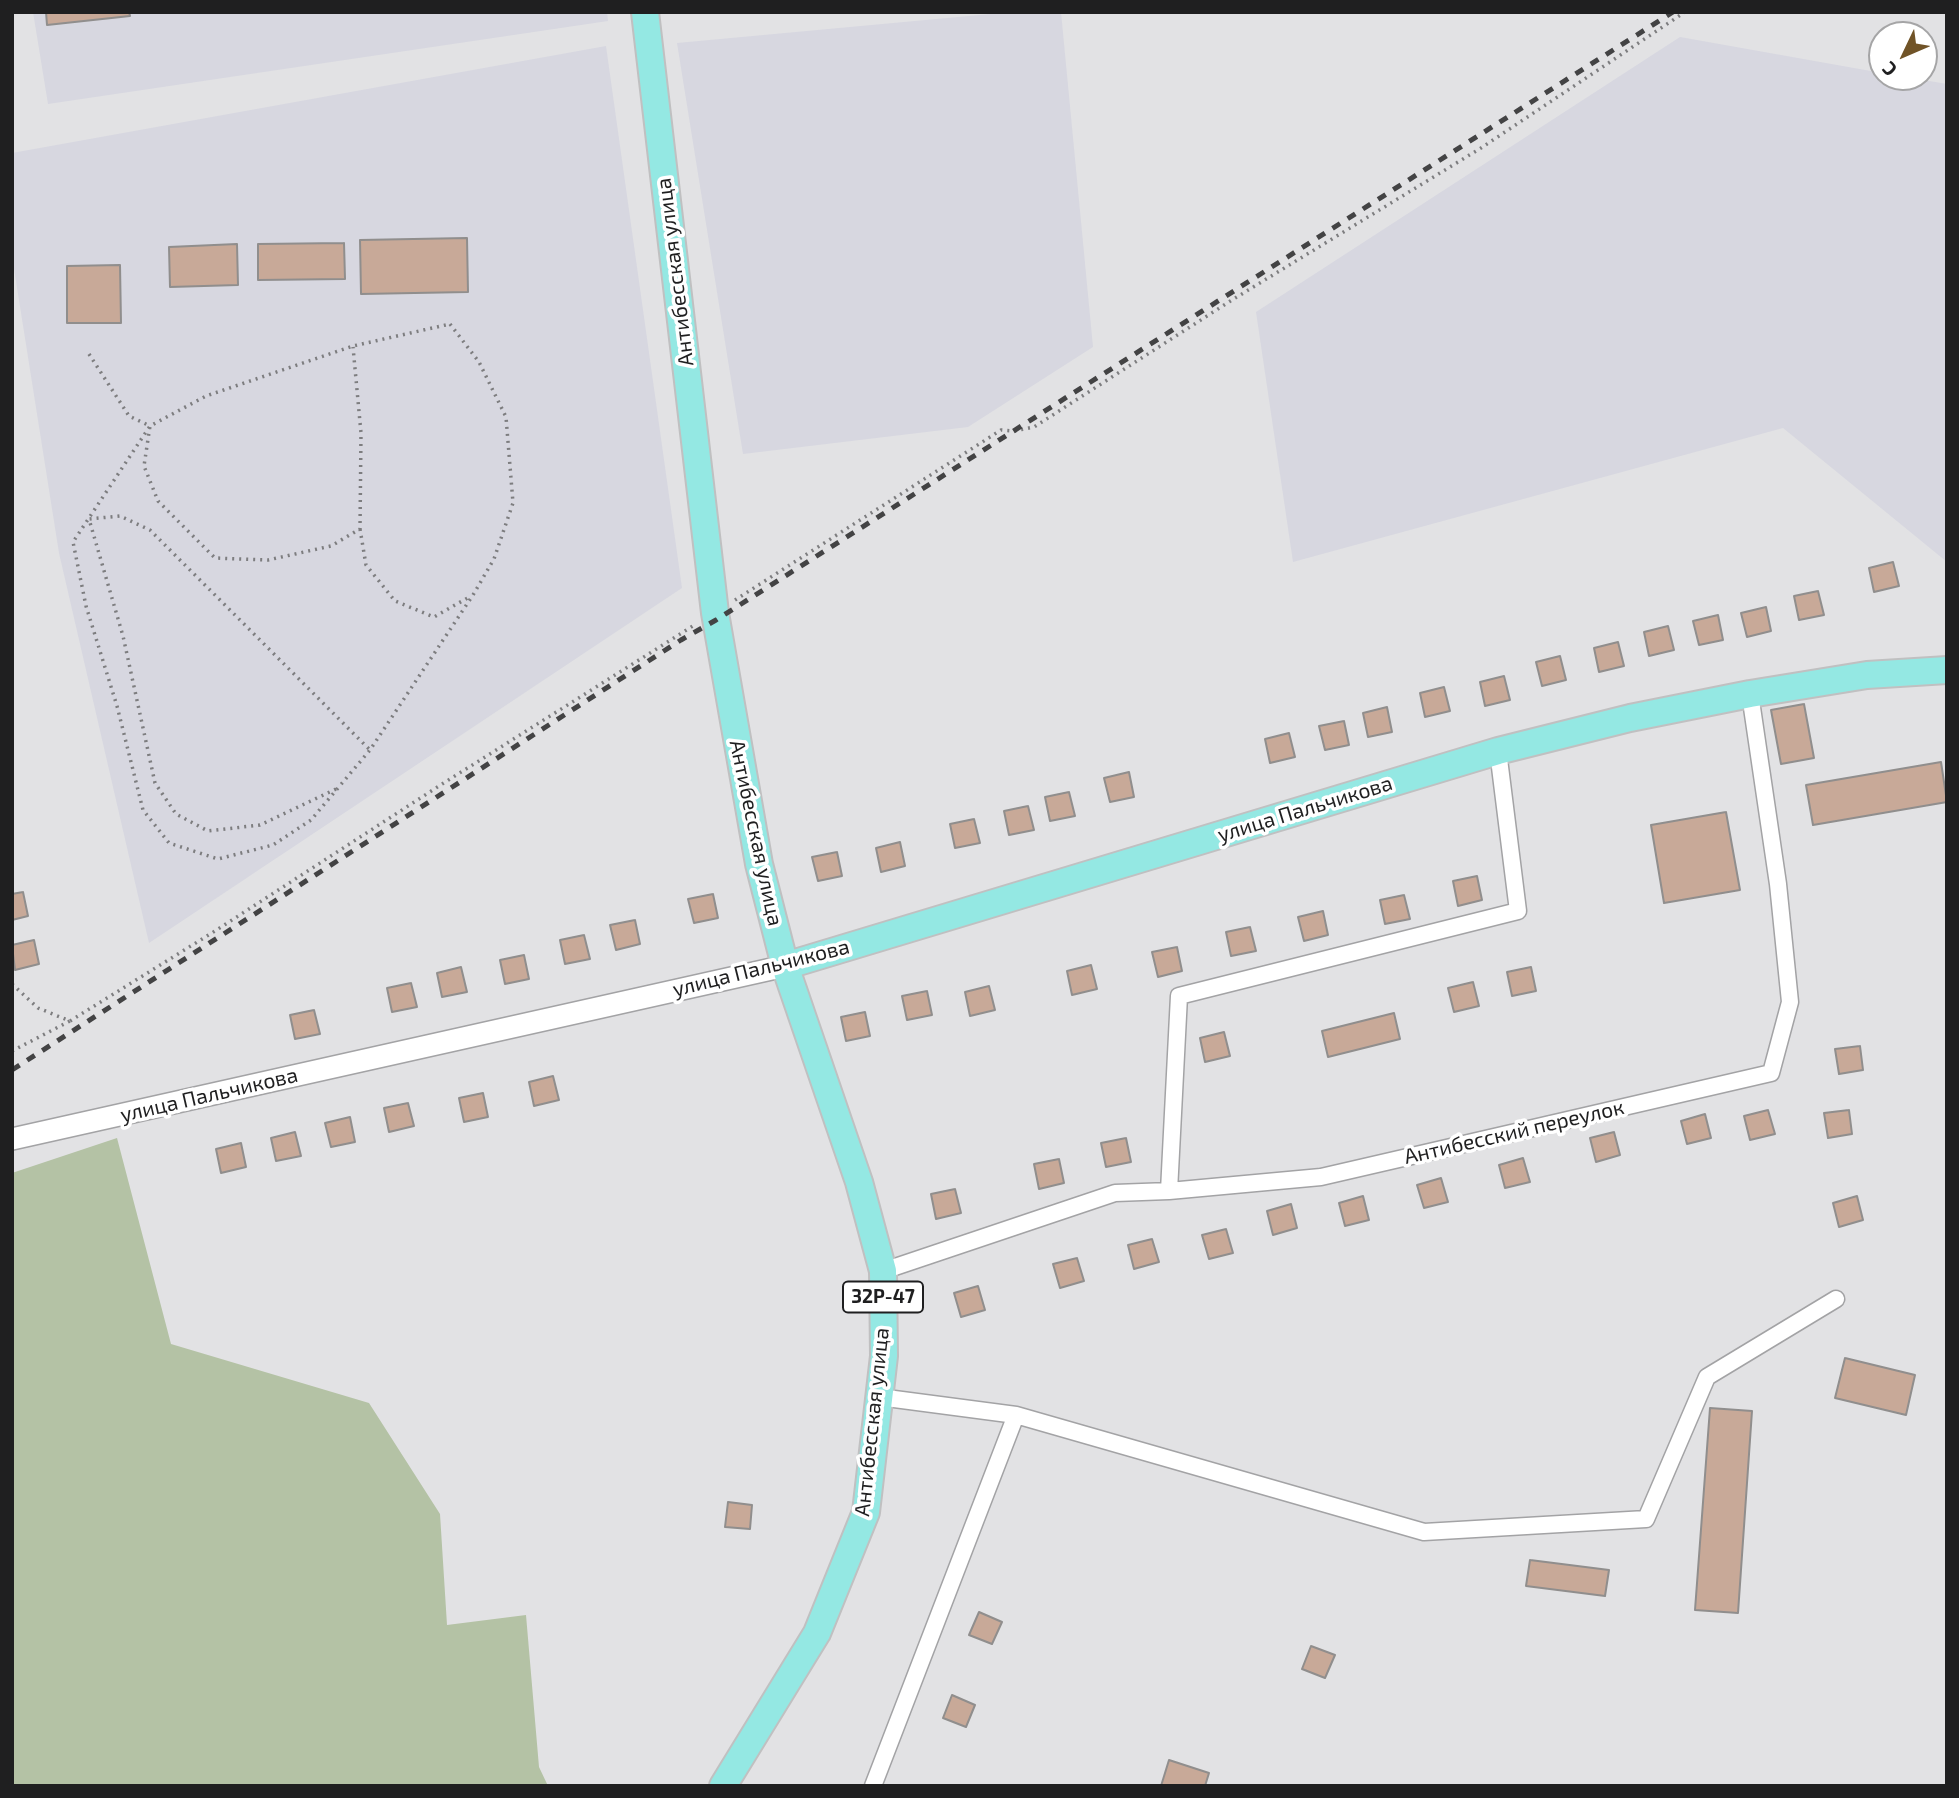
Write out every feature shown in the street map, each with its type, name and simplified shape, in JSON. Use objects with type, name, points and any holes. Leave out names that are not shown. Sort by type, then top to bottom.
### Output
[{"type":"main road","name":"Антибесская улица","points":[[645,12],[715,612],[758,864],[785,966],[859,1182],[883,1271],[884,1356],[866,1512],[817,1633],[723,1786]]},
{"type":"main road","name":"улица Пальчикова","points":[[785,966],[1497,751],[1630,718],[1750,694],[1867,675],[1947,670]]},
{"type":"street","name":"Антибесский переулок","points":[[883,1271],[1115,1193],[1169,1191],[1321,1177],[1772,1073],[1790,1002],[1778,884],[1750,694]]},
{"type":"street","points":[[1169,1191],[1179,996],[1518,911],[1497,751]]},
{"type":"street","name":"улица Пальчикова","points":[[12,1139],[785,966]]},
{"type":"street","points":[[879,1397],[1016,1415],[1424,1532],[1646,1519],[1706,1377],[1836,1298]]},
{"type":"street","points":[[873,1786],[1016,1415]]},
{"type":"path","points":[[12,1051],[70,1021],[215,931],[1001,430],[1014,431],[1034,427],[1232,300],[1481,148],[1685,12]]},
{"type":"path","points":[[450,324],[479,362],[506,417],[513,503],[494,559],[473,595],[370,750],[311,820],[273,845],[218,859],[169,844],[143,810],[117,706],[86,606],[74,542],[150,426],[206,396],[353,346],[450,324]]},
{"type":"path","points":[[353,346],[361,433],[360,529],[366,565],[395,601],[434,617],[473,595]]},
{"type":"path","points":[[89,354],[129,416],[150,426]]},
{"type":"path","points":[[150,426],[144,466],[158,501],[215,558],[268,560],[331,546],[360,529]]},
{"type":"path","points":[[89,519],[120,516],[150,530],[370,750]]},
{"type":"path","points":[[89,519],[123,636],[155,783],[176,814],[208,831],[260,825],[338,788]]},
{"type":"path","points":[[12,984],[38,1008],[70,1021]]},
{"type":"shaded area","points":[[33,12],[607,12],[608,21],[48,104]]},
{"type":"shaded area","points":[[1012,12],[1061,12],[1093,347],[968,427],[743,454],[677,43]]},
{"type":"shaded area","points":[[1680,37],[1868,71],[1868,91],[1938,91],[1938,82],[1947,84],[1947,562],[1783,428],[1293,562],[1256,312]]},
{"type":"shaded area","points":[[606,46],[682,588],[149,943],[59,553],[12,256],[12,153]]},
{"type":"green space","points":[[117,1138],[171,1344],[369,1403],[440,1514],[447,1625],[526,1615],[539,1767],[548,1786],[12,1786],[12,1173]]},
{"type":"building","points":[[46,12],[129,12],[130,16],[47,25]]},
{"type":"building","points":[[467,238],[468,292],[361,294],[360,240]]},
{"type":"building","points":[[344,243],[345,279],[258,280],[258,244]]},
{"type":"building","points":[[237,244],[238,285],[170,287],[169,247]]},
{"type":"building","points":[[120,265],[121,323],[67,323],[67,266]]},
{"type":"building","points":[[1893,562],[1899,586],[1874,592],[1869,568]]},
{"type":"building","points":[[1818,591],[1824,615],[1799,620],[1794,596]]},
{"type":"building","points":[[1766,607],[1771,631],[1747,637],[1741,613]]},
{"type":"building","points":[[1718,615],[1723,640],[1699,645],[1693,621]]},
{"type":"building","points":[[1668,626],[1674,650],[1649,656],[1644,632]]},
{"type":"building","points":[[1618,642],[1624,666],[1599,672],[1594,648]]},
{"type":"building","points":[[1560,656],[1566,680],[1542,686],[1536,662]]},
{"type":"building","points":[[1504,676],[1510,700],[1485,706],[1480,682]]},
{"type":"building","points":[[1444,687],[1450,711],[1425,717],[1420,693]]},
{"type":"building","points":[[1804,704],[1814,758],[1781,764],[1771,710]]},
{"type":"building","points":[[1387,707],[1392,732],[1368,737],[1363,713]]},
{"type":"building","points":[[1344,721],[1349,745],[1325,750],[1319,726]]},
{"type":"building","points":[[1289,733],[1295,757],[1270,763],[1265,739]]},
{"type":"building","points":[[1941,762],[1947,802],[1813,825],[1806,785]]},
{"type":"building","points":[[1129,772],[1134,797],[1110,802],[1104,778]]},
{"type":"building","points":[[1069,792],[1075,816],[1050,821],[1045,797]]},
{"type":"building","points":[[1028,806],[1034,830],[1009,835],[1004,811]]},
{"type":"building","points":[[1726,812],[1740,890],[1664,903],[1651,825]]},
{"type":"building","points":[[974,819],[980,843],[955,848],[950,824]]},
{"type":"building","points":[[900,842],[905,866],[881,872],[876,848]]},
{"type":"building","points":[[837,852],[842,876],[818,881],[812,857]]},
{"type":"building","points":[[1477,876],[1482,900],[1458,906],[1453,881]]},
{"type":"building","points":[[23,892],[28,916],[12,920],[12,894]]},
{"type":"building","points":[[713,894],[718,918],[694,923],[688,899]]},
{"type":"building","points":[[1404,895],[1410,919],[1385,924],[1380,900]]},
{"type":"building","points":[[1323,911],[1328,935],[1304,941],[1298,917]]},
{"type":"building","points":[[635,920],[640,944],[616,950],[610,925]]},
{"type":"building","points":[[1250,927],[1256,951],[1231,956],[1226,932]]},
{"type":"building","points":[[584,935],[590,959],[565,964],[560,940]]},
{"type":"building","points":[[34,940],[39,964],[15,970],[12,945]]},
{"type":"building","points":[[1177,947],[1182,971],[1158,977],[1152,952]]},
{"type":"building","points":[[524,955],[529,979],[505,984],[500,960]]},
{"type":"building","points":[[1091,965],[1097,989],[1072,995],[1067,971]]},
{"type":"building","points":[[461,967],[467,992],[442,997],[437,973]]},
{"type":"building","points":[[1531,967],[1536,991],[1512,996],[1507,972]]},
{"type":"building","points":[[1473,982],[1479,1006],[1454,1012],[1448,988]]},
{"type":"building","points":[[411,983],[417,1007],[392,1012],[387,988]]},
{"type":"building","points":[[989,986],[995,1010],[970,1016],[965,992]]},
{"type":"building","points":[[927,991],[932,1015],[907,1020],[902,996]]},
{"type":"building","points":[[314,1010],[320,1034],[295,1039],[290,1015]]},
{"type":"building","points":[[865,1012],[870,1036],[846,1041],[841,1017]]},
{"type":"building","points":[[1394,1013],[1400,1039],[1328,1057],[1322,1031]]},
{"type":"building","points":[[1224,1032],[1230,1056],[1205,1062],[1200,1038]]},
{"type":"building","points":[[1860,1046],[1863,1070],[1839,1074],[1835,1049]]},
{"type":"building","points":[[553,1076],[559,1100],[534,1106],[529,1082]]},
{"type":"building","points":[[483,1093],[488,1117],[464,1122],[459,1098]]},
{"type":"building","points":[[408,1103],[414,1126],[389,1132],[384,1108]]},
{"type":"building","points":[[1768,1110],[1775,1134],[1750,1140],[1744,1116]]},
{"type":"building","points":[[1849,1110],[1852,1134],[1828,1138],[1824,1113]]},
{"type":"building","points":[[1705,1114],[1711,1138],[1687,1144],[1681,1121]]},
{"type":"building","points":[[350,1117],[355,1142],[331,1147],[325,1123]]},
{"type":"building","points":[[295,1132],[301,1156],[276,1161],[271,1138]]},
{"type":"building","points":[[1614,1132],[1620,1155],[1596,1162],[1590,1138]]},
{"type":"building","points":[[1126,1138],[1131,1162],[1106,1167],[1101,1143]]},
{"type":"building","points":[[241,1143],[246,1167],[221,1173],[216,1149]]},
{"type":"building","points":[[1523,1158],[1530,1182],[1505,1188],[1499,1165]]},
{"type":"building","points":[[1059,1159],[1064,1183],[1039,1189],[1034,1164]]},
{"type":"building","points":[[1441,1178],[1448,1202],[1424,1208],[1417,1185]]},
{"type":"building","points":[[955,1189],[961,1213],[936,1219],[931,1194]]},
{"type":"building","points":[[1363,1196],[1369,1220],[1345,1226],[1339,1203]]},
{"type":"building","points":[[1857,1196],[1863,1220],[1839,1227],[1833,1203]]},
{"type":"building","points":[[1291,1204],[1297,1228],[1273,1235],[1267,1211]]},
{"type":"building","points":[[1226,1229],[1233,1253],[1209,1259],[1202,1235]]},
{"type":"building","points":[[1152,1239],[1159,1262],[1134,1269],[1128,1245]]},
{"type":"building","points":[[1077,1258],[1084,1281],[1060,1288],[1053,1264]]},
{"type":"building","points":[[978,1286],[985,1310],[961,1317],[954,1293]]},
{"type":"building","points":[[1845,1358],[1915,1375],[1906,1415],[1835,1398]]},
{"type":"building","points":[[1710,1408],[1752,1411],[1738,1613],[1695,1610]]},
{"type":"building","points":[[728,1502],[752,1505],[750,1529],[725,1527]]},
{"type":"building","points":[[1530,1560],[1609,1570],[1605,1596],[1526,1586]]},
{"type":"building","points":[[979,1612],[1002,1622],[992,1644],[969,1635]]},
{"type":"building","points":[[1311,1646],[1335,1655],[1325,1678],[1302,1669]]},
{"type":"building","points":[[952,1695],[975,1705],[966,1727],[943,1718]]},
{"type":"building","points":[[1169,1760],[1209,1773],[1205,1786],[1161,1786]]},
{"type":"railway","points":[[12,1070],[681,640],[1673,12]]}]
